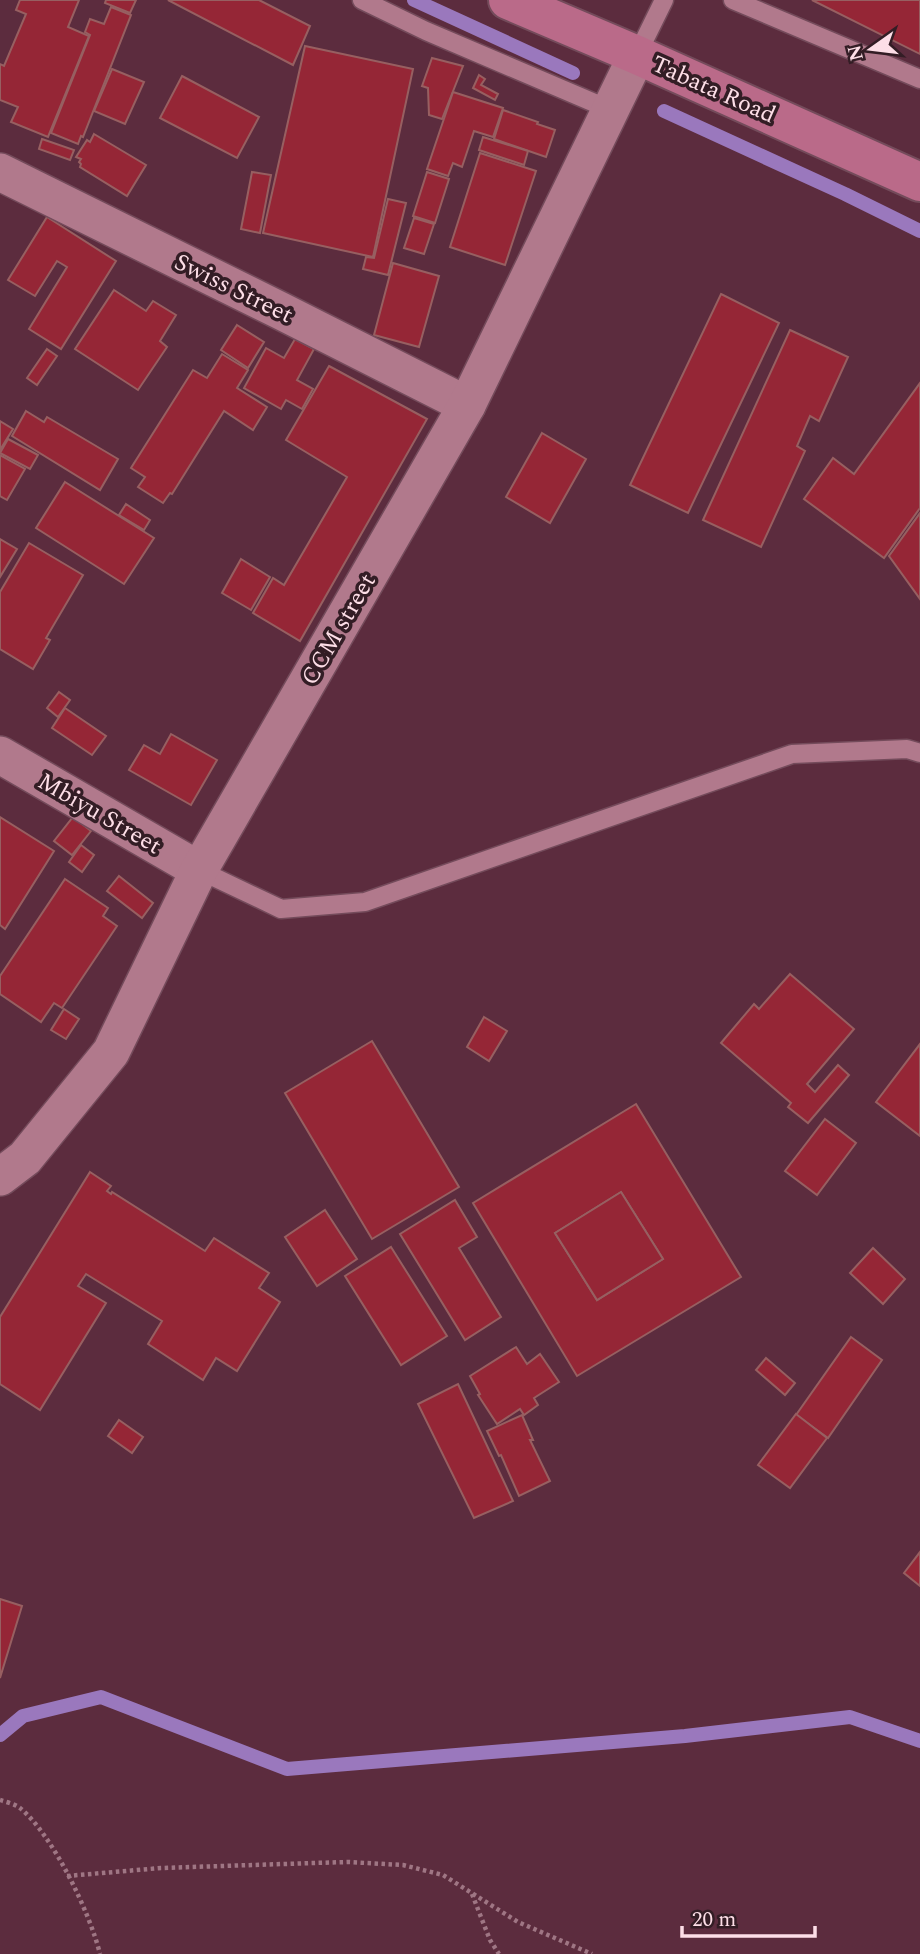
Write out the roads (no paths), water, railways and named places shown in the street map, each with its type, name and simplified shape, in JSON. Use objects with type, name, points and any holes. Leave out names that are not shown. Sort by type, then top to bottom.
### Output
[{"type":"main road","name":"Tabata Road","points":[[508,0],[920,181]]},
{"type":"street","name":"CCM street","points":[[0,1177],[24,1158],[111,1052],[200,870],[467,405],[637,55]]},
{"type":"street","name":"Swiss Street","points":[[0,172],[467,405]]},
{"type":"street","name":"Mbiyu Street","points":[[0,755],[200,870]]},
{"type":"lane","points":[[362,0],[426,31],[611,110]]},
{"type":"lane","points":[[637,55],[664,0]]},
{"type":"lane","points":[[733,0],[920,79]]},
{"type":"lane","points":[[200,870],[281,909],[365,902],[792,754],[907,749],[920,753]]},
{"type":"waterway","points":[[414,0],[573,73]]},
{"type":"waterway","points":[[664,111],[920,231]]},
{"type":"waterway","points":[[0,1735],[23,1716],[101,1697],[287,1769],[685,1736],[850,1717],[920,1741]]}]
